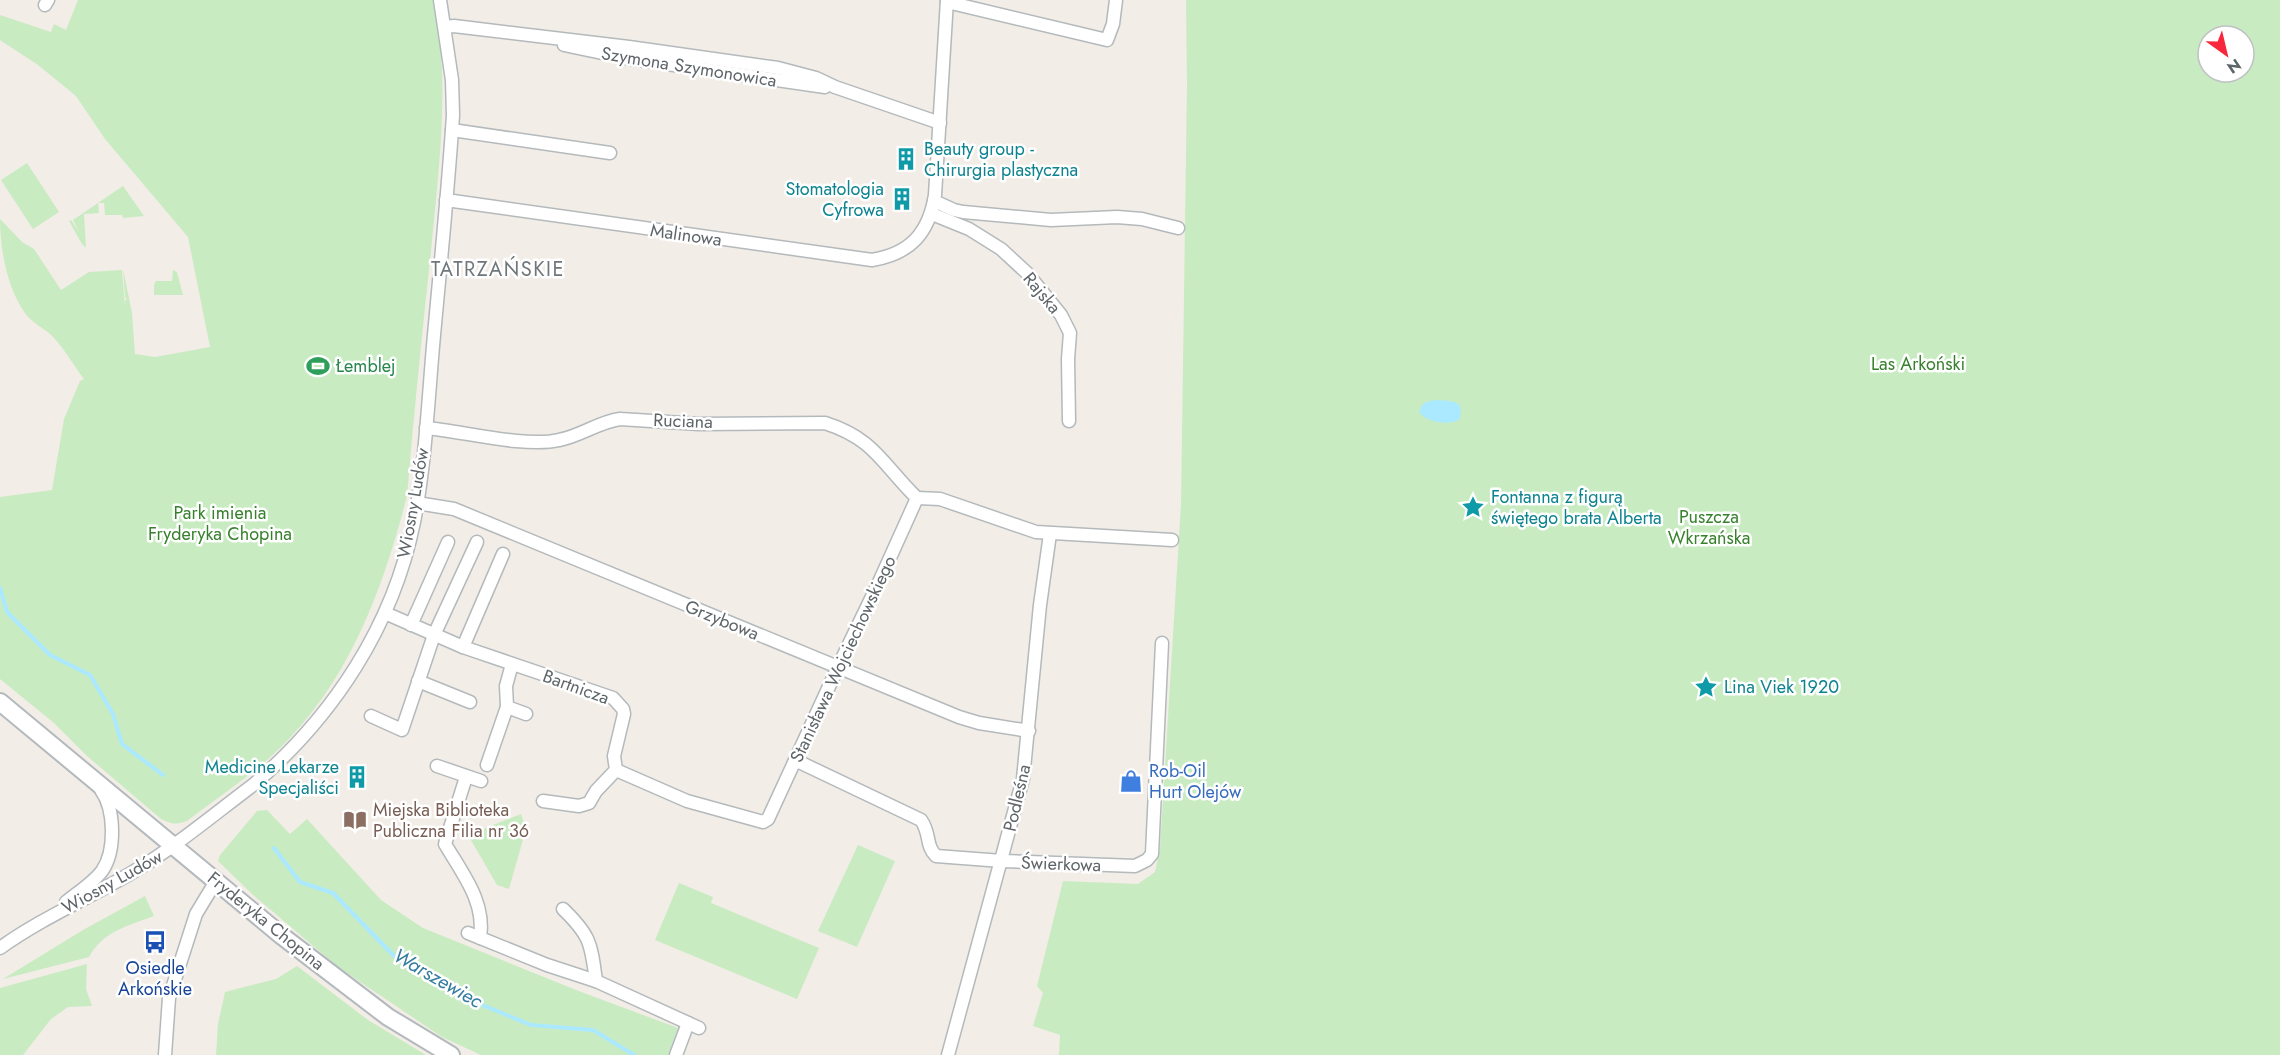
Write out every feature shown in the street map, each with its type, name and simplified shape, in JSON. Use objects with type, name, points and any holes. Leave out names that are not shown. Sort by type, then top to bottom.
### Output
[{"type":"street","name":"Wiosny Ludów","points":[[0,948],[46,918],[127,876],[173,846],[253,785],[299,740],[337,695],[358,664],[385,613],[405,558],[417,503],[426,428],[452,130],[452,80],[446,27],[440,0]]},
{"type":"street","points":[[932,214],[947,1],[1107,40],[1113,24],[1116,0]]},
{"type":"street","name":"Szymona Szymonowica","points":[[446,27],[546,36],[552,41],[568,46],[626,58],[835,87],[940,123]]},
{"type":"street","points":[[452,130],[610,153]]},
{"type":"street","name":"Malinowa","points":[[446,200],[872,260],[900,252],[920,236],[932,214]]},
{"type":"street","points":[[934,201],[963,212],[1051,220],[1116,217],[1142,219],[1178,228]]},
{"type":"street","name":"Rajska","points":[[932,214],[969,229],[1001,249],[1027,273],[1061,315],[1070,333],[1069,421]]},
{"type":"street","name":"Ruciana","points":[[426,428],[530,442],[560,440],[608,421],[620,419],[699,424],[825,423],[844,429],[873,448],[916,498]]},
{"type":"street","points":[[916,498],[940,500],[1026,530],[1050,534],[1172,540]]},
{"type":"street","name":"Stanisława Wojciechowskiego","points":[[616,770],[695,804],[757,822],[768,819],[916,498]]},
{"type":"street","name":"Grzybowa","points":[[417,503],[454,509],[960,717],[979,723],[1029,731]]},
{"type":"street","name":"Podleśna","points":[[948,1055],[1023,779],[1040,605],[1050,534]]},
{"type":"street","points":[[411,625],[448,542]]},
{"type":"street","points":[[371,716],[402,730],[434,635],[477,542]]},
{"type":"street","points":[[464,647],[503,554]]},
{"type":"street","name":"Bartnicza","points":[[385,613],[464,647],[613,698],[618,702],[624,714],[614,756],[616,770]]},
{"type":"street","name":"Świerkowa","points":[[795,760],[921,820],[927,828],[930,850],[936,856],[1135,866],[1147,860],[1152,854],[1162,644]]},
{"type":"street","points":[[487,765],[507,707],[506,686],[512,664]]},
{"type":"street","points":[[418,681],[470,702]]},
{"type":"street","name":"Fryderyka Chopina","points":[[0,702],[365,1001],[403,1027],[451,1055]]},
{"type":"street","points":[[507,707],[526,714]]},
{"type":"street","points":[[436,766],[481,781]]},
{"type":"street","points":[[543,801],[579,806],[589,803],[596,791],[616,770]]},
{"type":"street","name":"Fryderyka Chopina","points":[[88,776],[106,798],[112,818],[106,861],[94,879]]},
{"type":"street","points":[[466,777],[445,844],[477,900],[481,921],[480,938]]},
{"type":"street","name":"Wiosny Ludów","points":[[46,918],[94,879]]},
{"type":"street","points":[[165,1055],[169,998],[196,914],[216,881]]},
{"type":"street","points":[[563,909],[581,926],[588,938],[596,981]]},
{"type":"street","points":[[468,933],[562,971],[596,981],[693,1025],[676,1055]]},
{"type":"green space","name":"Park imienia Fryderyka Chopina","points":[[78,0],[433,0],[438,28],[442,120],[435,212],[407,496],[387,565],[360,632],[344,664],[325,695],[303,723],[257,769],[187,821],[180,823],[171,823],[161,819],[87,756],[54,723],[0,679],[0,497],[52,490],[64,419],[80,381],[84,379],[55,339],[30,319],[19,303],[6,268],[1,243],[0,219],[22,242],[34,249],[61,290],[89,272],[122,270],[125,307],[127,299],[123,269],[132,313],[135,354],[155,357],[210,347],[188,237],[105,139],[76,96],[38,65],[0,40],[0,15],[51,32],[54,24],[66,30]]},
{"type":"green space","name":"Puszcza Wkrzańska","points":[[1186,0],[2280,0],[2280,1055],[1059,1055],[1060,1035],[1033,1026],[1043,993],[1037,986],[1063,881],[1138,884],[1155,872],[1160,848],[1181,504],[1187,85]]},
{"type":"green space","points":[[27,163],[59,212],[33,229],[1,180]]},
{"type":"green space","points":[[123,186],[144,216],[123,218],[122,215],[105,215],[104,203],[98,203]]},
{"type":"green space","points":[[98,203],[99,213],[84,214],[86,248],[69,221],[71,220],[80,233],[73,220]]},
{"type":"green space","points":[[173,270],[177,272],[183,295],[154,295],[156,281],[172,281]]},
{"type":"green space","points":[[267,810],[290,834],[307,819],[381,900],[423,928],[576,990],[678,1028],[668,1055],[481,1055],[442,1037],[338,967],[252,894],[218,861],[220,855],[257,811]]},
{"type":"green space","points":[[521,814],[526,829],[509,889],[497,885],[468,835]]},
{"type":"green space","points":[[858,845],[895,861],[857,947],[818,931]]},
{"type":"green space","points":[[679,883],[713,897],[711,903],[819,948],[797,999],[655,940]]},
{"type":"green space","points":[[145,896],[154,916],[109,935],[101,941],[89,957],[3,979],[83,930]]},
{"type":"green space","points":[[87,964],[86,989],[92,1006],[68,1007],[51,1019],[23,1055],[0,1055],[0,988]]},
{"type":"green space","points":[[297,966],[368,1020],[426,1055],[216,1055],[218,1024],[225,992],[276,979]]},
{"type":"water","points":[[1437,400],[1457,403],[1461,408],[1460,419],[1450,422],[1433,421],[1419,412],[1425,403]]},
{"type":"waterway","name":"Warszewiec","points":[[0,588],[7,612],[50,655],[90,675],[113,714],[122,744],[163,775]]},
{"type":"waterway","name":"Warszewiec","points":[[274,848],[300,882],[333,893],[394,956],[475,1002],[531,1025],[593,1030],[634,1055]]},
{"type":"place","name":"Beauty group - Chirurgia plastyczna","points":[[906,159]]},
{"type":"place","name":"Stomatologia Cyfrowa","points":[[902,199]]},
{"type":"place","name":"Łemblej","points":[[318,366]]},
{"type":"place","name":"Fontanna z figurą świętego brata Alberta","points":[[1473,507]]},
{"type":"place","name":"Lina Viek 1920","points":[[1706,687]]},
{"type":"place","name":"Medicine Lekarze Specjaliści","points":[[357,777]]},
{"type":"place","name":"Rob-Oil Hurt Olejów","points":[[1131,781]]},
{"type":"place","name":"Miejska Biblioteka Publiczna Filia nr 36","points":[[355,820]]},
{"type":"place","name":"Osiedle Arkońskie","points":[[155,942]]},
{"type":"district","name":"TATRZAŃSKIE","points":[[498,269]]},
{"type":"park label","name":"Las Arkoński","points":[[1918,364]]}]
